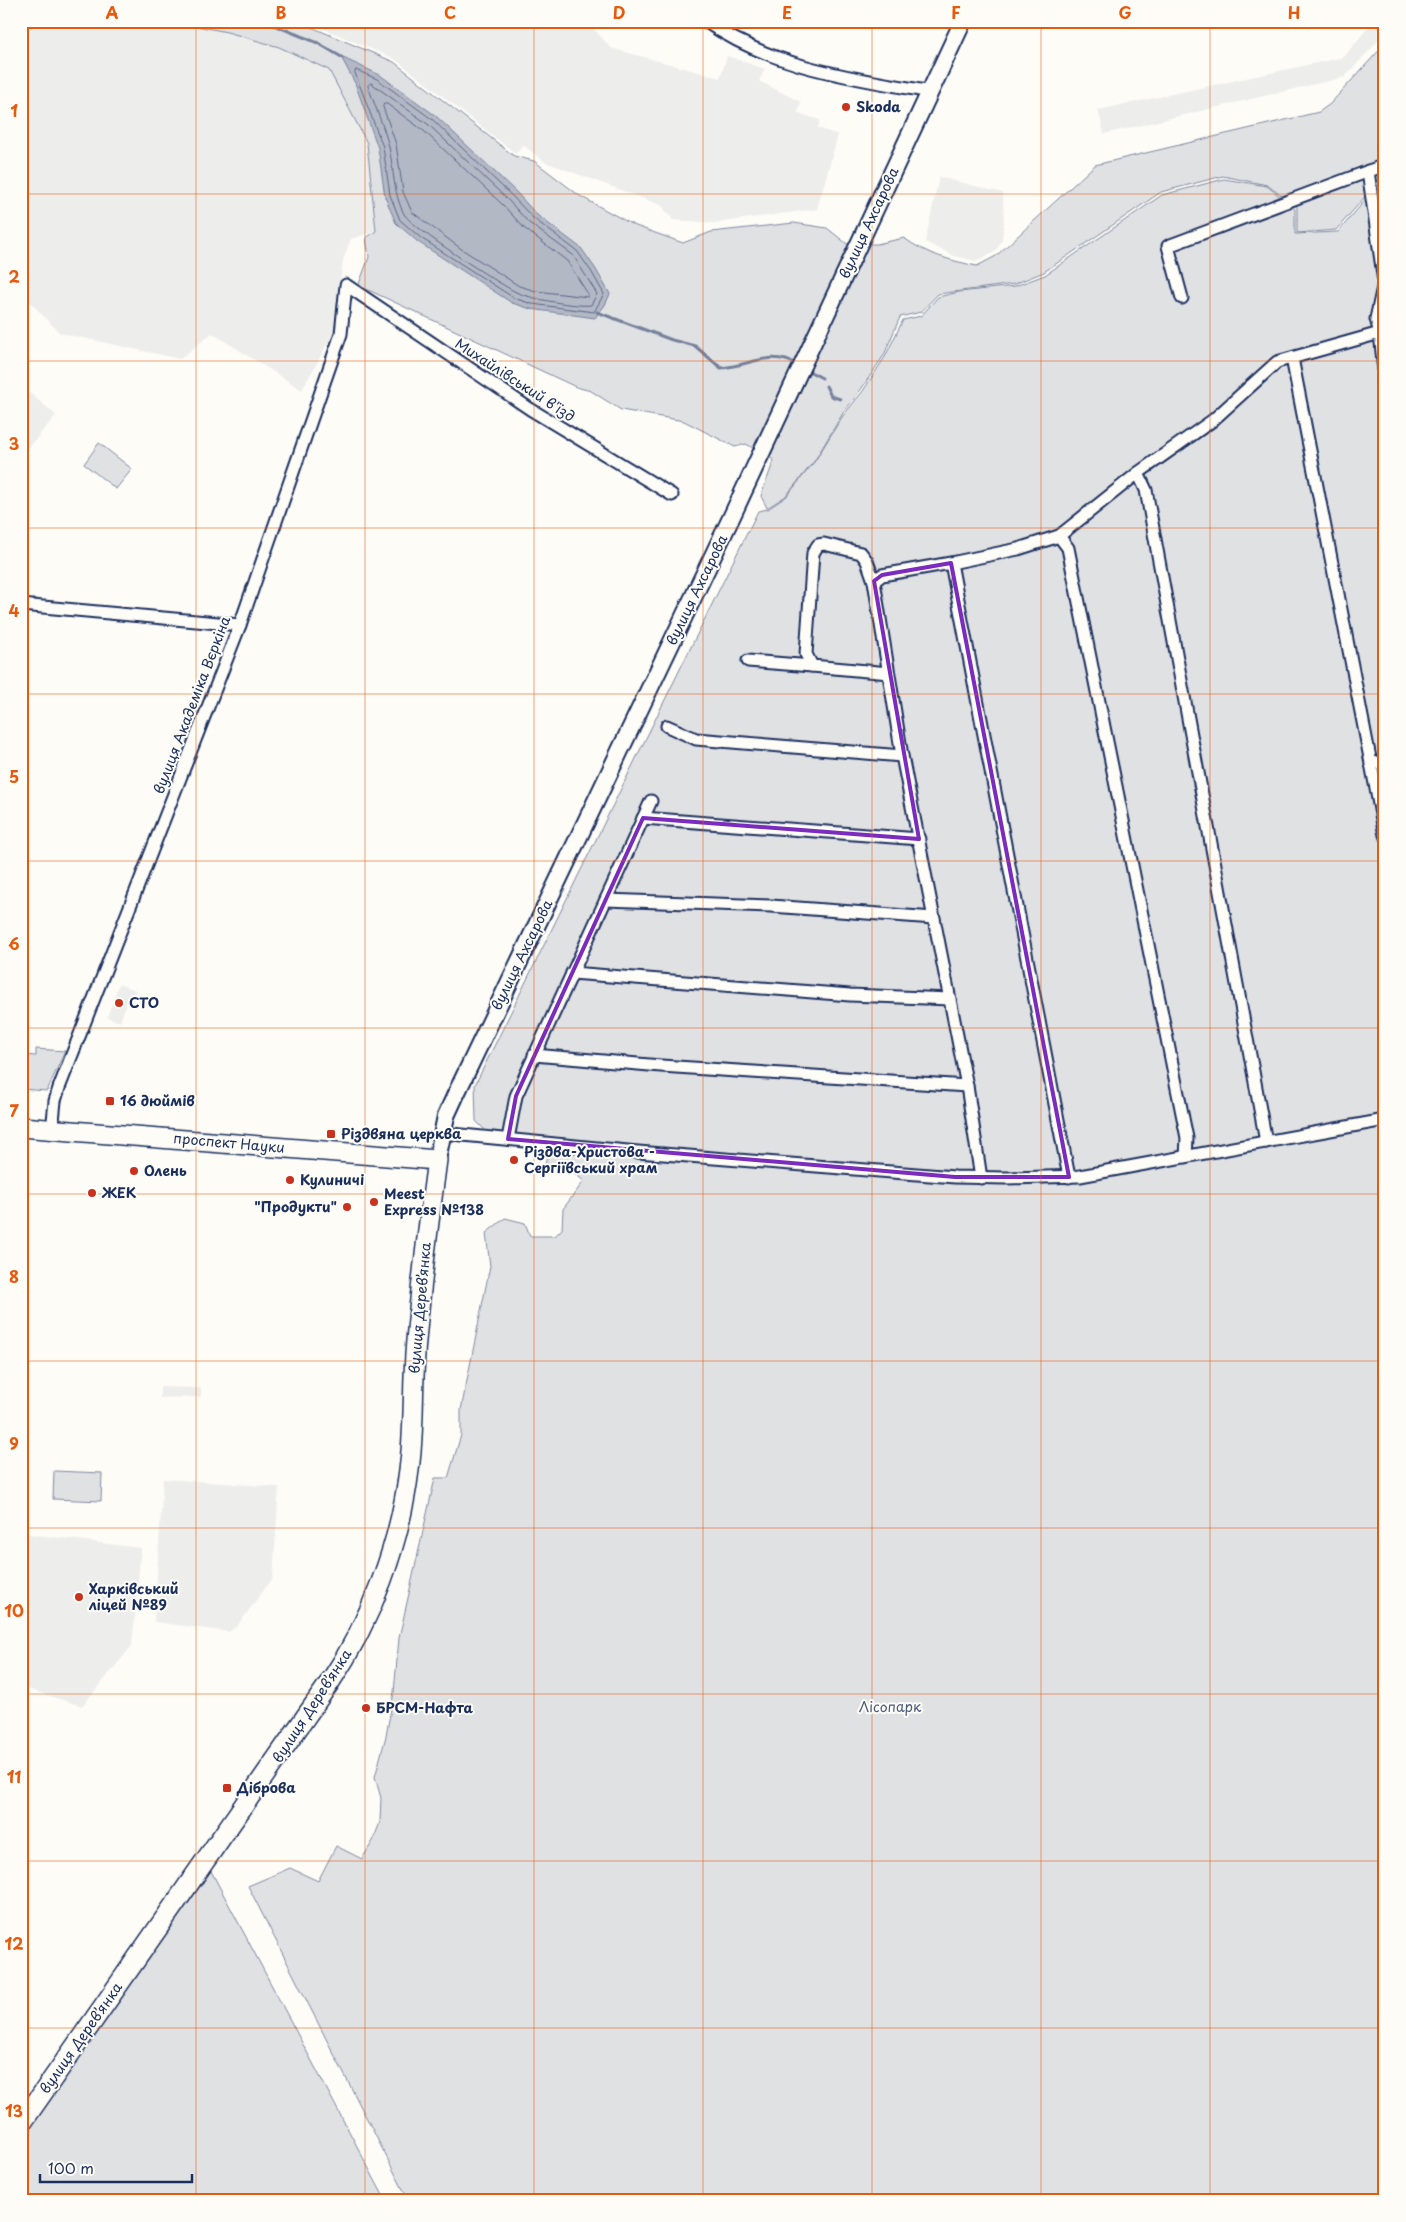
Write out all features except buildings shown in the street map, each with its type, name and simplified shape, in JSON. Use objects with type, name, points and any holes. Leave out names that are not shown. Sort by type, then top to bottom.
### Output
[{"type":"main road","name":"вулиця Ахсарова","points":[[437,1160],[446,1116],[474,1054],[731,518],[963,21]]},
{"type":"main road","name":"проспект Науки","points":[[21,1127],[52,1131],[437,1160]]},
{"type":"main road","name":"вулиця Дерев’янка","points":[[21,2124],[338,1671],[371,1605],[398,1529],[410,1469],[415,1343],[437,1160]]},
{"type":"street","points":[[705,21],[725,35],[772,57],[848,78],[931,92]]},
{"type":"street","points":[[1182,298],[1168,246],[1385,166]]},
{"type":"street","points":[[1368,171],[1384,282],[1376,319],[1380,333],[1385,381]]},
{"type":"street","name":"Михайлівський в'їзд","points":[[346,285],[530,409],[672,495]]},
{"type":"street","name":"вулиця Академіка Вєркіна","points":[[52,1131],[55,1101],[59,1088],[240,625],[340,334],[346,285]]},
{"type":"street","points":[[874,581],[882,575],[951,564],[1018,549],[1059,536],[1138,473],[1213,420],[1276,362],[1380,333]]},
{"type":"street","points":[[1292,358],[1385,835]]},
{"type":"street","points":[[1138,473],[1146,490],[1266,1142]]},
{"type":"street","points":[[1059,536],[1068,548],[1187,1138],[1186,1157]]},
{"type":"street","points":[[812,666],[806,654],[813,553],[815,548],[824,544],[861,553],[867,562],[874,581],[902,756],[967,1086],[982,1178]]},
{"type":"street","points":[[951,564],[1069,1177]]},
{"type":"street","points":[[21,605],[240,625]]},
{"type":"street","points":[[748,661],[890,673]]},
{"type":"street","points":[[667,726],[696,739],[902,756]]},
{"type":"street","points":[[1371,764],[1385,761]]},
{"type":"street","points":[[508,1138],[516,1096],[651,801]]},
{"type":"street","points":[[643,818],[919,839]]},
{"type":"street","points":[[606,900],[771,906],[934,918]]},
{"type":"street","points":[[572,973],[850,995],[950,999]]},
{"type":"street","points":[[534,1055],[661,1066],[967,1086]]},
{"type":"street","points":[[442,1134],[508,1138],[638,1152],[982,1178],[1069,1177],[1385,1120]]},
{"type":"highlighted area","points":[[951,563],[1069,1177],[955,1177],[508,1139],[516,1096],[643,818],[919,839],[874,581],[882,575]]},
{"type":"shaded area","points":[[21,21],[171,21],[227,32],[279,47],[329,70],[367,143],[376,231],[351,239],[343,260],[334,332],[302,390],[212,333],[180,359],[60,333],[21,293]]},
{"type":"shaded area","points":[[305,21],[587,21],[611,48],[720,78],[727,56],[765,69],[759,81],[801,102],[798,113],[820,120],[818,128],[838,135],[817,209],[715,223],[673,220],[661,205],[545,162],[523,145],[516,154],[395,59]]},
{"type":"shaded area","points":[[1373,21],[1385,21],[1385,33],[1345,77],[1104,134],[1098,110],[1344,57]]},
{"type":"shaded area","points":[[939,177],[1003,193],[1004,222],[1002,240],[995,252],[976,261],[954,256],[925,242]]},
{"type":"shaded area","points":[[21,386],[56,415],[21,457]]},
{"type":"shaded area","name":"СТО","points":[[119,984],[136,990],[131,1004],[127,1002],[120,1022],[107,1017]]},
{"type":"shaded area","points":[[160,1387],[201,1388],[201,1397],[160,1398]]},
{"type":"shaded area","points":[[163,1479],[279,1487],[273,1578],[237,1626],[229,1632],[154,1622]]},
{"type":"shaded area","name":"Харківський ліцей №89","points":[[21,1533],[141,1548],[132,1646],[82,1706],[21,1687]]},
{"type":"green space","points":[[171,21],[297,21],[394,62],[514,156],[534,161],[580,196],[633,225],[683,243],[711,232],[794,223],[827,228],[847,244],[877,244],[904,238],[930,253],[977,266],[996,256],[1095,165],[1319,112],[1330,104],[1385,44],[1385,174],[1336,230],[1297,233],[1297,207],[1267,185],[1223,176],[1161,192],[1044,272],[1014,284],[938,294],[921,312],[900,317],[884,355],[843,413],[815,460],[786,496],[767,508],[761,496],[774,460],[746,444],[735,447],[684,421],[621,410],[591,391],[576,387],[362,287],[359,284],[369,257],[366,238],[376,231],[367,143],[329,70],[279,47],[227,32]]},
{"type":"green space","name":"Лісопарк","points":[[1385,177],[1385,2201],[409,2201],[248,1886],[290,1868],[318,1881],[336,1846],[362,1859],[373,1841],[380,1822],[381,1798],[375,1777],[386,1736],[394,1692],[399,1638],[435,1478],[448,1478],[461,1435],[461,1410],[490,1266],[486,1233],[505,1218],[525,1223],[530,1236],[555,1236],[562,1229],[563,1209],[584,1181],[570,1170],[545,1164],[547,1157],[558,1150],[556,1142],[487,1132],[476,1121],[475,1085],[758,511],[768,509],[787,496],[815,461],[842,417],[863,391],[885,357],[903,320],[921,316],[938,297],[959,292],[1015,286],[1045,275],[1162,195],[1224,179],[1267,186],[1295,209],[1295,234],[1338,232]]},
{"type":"green space","points":[[99,443],[132,469],[116,489],[84,464]]},
{"type":"green space","points":[[36,1049],[65,1051],[47,1091],[21,1089],[21,1055],[36,1056]]},
{"type":"green space","points":[[54,1471],[102,1473],[101,1501],[53,1499]]},
{"type":"green space","points":[[211,1871],[386,2201],[21,2201],[21,2137]]},
{"type":"water","points":[[341,57],[380,75],[436,116],[516,192],[537,215],[581,248],[610,294],[605,305],[595,318],[531,309],[512,303],[418,242],[396,223],[385,197],[378,148],[355,83]]},
{"type":"waterway","points":[[264,21],[318,43],[343,58]]},
{"type":"waterway","points":[[597,312],[672,340],[695,346],[721,368],[769,358],[788,360],[798,365]]},
{"type":"waterway","points":[[805,369],[822,378]]},
{"type":"waterway","points":[[826,386],[831,396],[840,399]]},
{"type":"place","name":"Skoda","points":[[846,107]]},
{"type":"place","name":"СТО","points":[[119,1003]]},
{"type":"place","name":"16 дюймів","points":[[110,1101]]},
{"type":"place","name":"Різдвяна церква","points":[[331,1134]]},
{"type":"place","name":"Різдва-Христова - Сергіївський храм","points":[[514,1160]]},
{"type":"place","name":"Олень","points":[[134,1171]]},
{"type":"place","name":"Кулиничі","points":[[290,1180]]},
{"type":"place","name":"ЖЕК","points":[[92,1193]]},
{"type":"place","name":"Meest Express №138","points":[[374,1202]]},
{"type":"place","name":"\"Продукти\"","points":[[347,1207]]},
{"type":"place","name":"Харківський ліцей №89","points":[[79,1597]]},
{"type":"place","name":"БРСМ-Нафта","points":[[366,1708]]},
{"type":"place","name":"Діброва","points":[[227,1788]]}]
